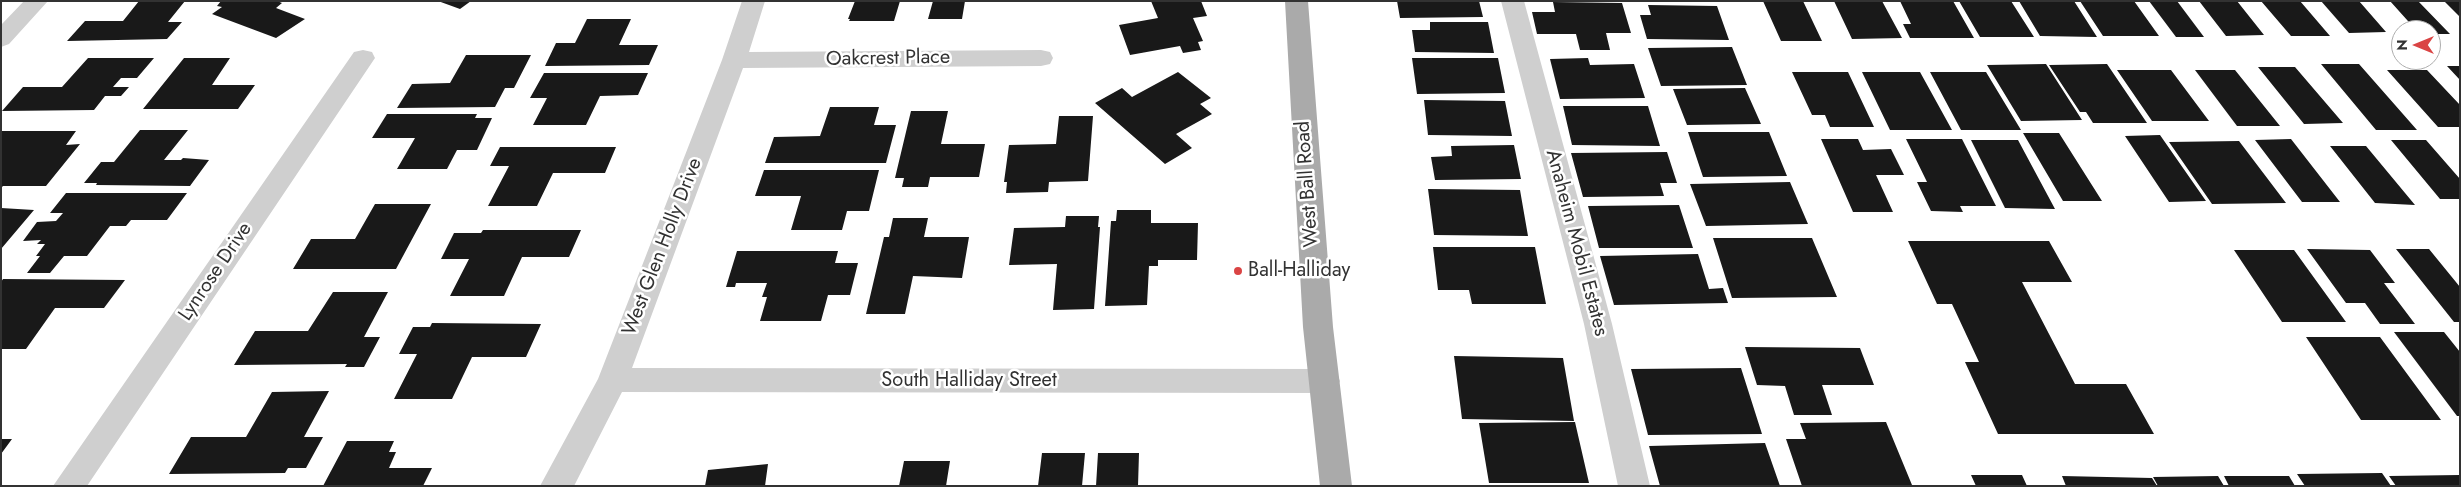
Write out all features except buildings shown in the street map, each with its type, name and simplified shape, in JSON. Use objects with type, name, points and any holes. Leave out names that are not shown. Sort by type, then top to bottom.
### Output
[{"type":"main road","name":"West Ball Road","points":[[1296,1],[1318,326],[1336,486]]},
{"type":"street","points":[[1,39],[36,1]]},
{"type":"street","name":"West Glen Holly Drive","points":[[556,486],[565,473],[613,380],[734,60],[754,1]]},
{"type":"street","name":"Anaheim Mobil Estates","points":[[1512,1],[1598,324],[1634,486]]},
{"type":"street","name":"Lynrose Drive","points":[[69,486],[363,58]]},
{"type":"street","name":"Oakcrest Place","points":[[734,60],[1041,58]]},
{"type":"street","name":"South Halliday Street","points":[[613,380],[1324,382]]},
{"type":"place","name":"Ball-Halliday","points":[[1238,271]]}]
